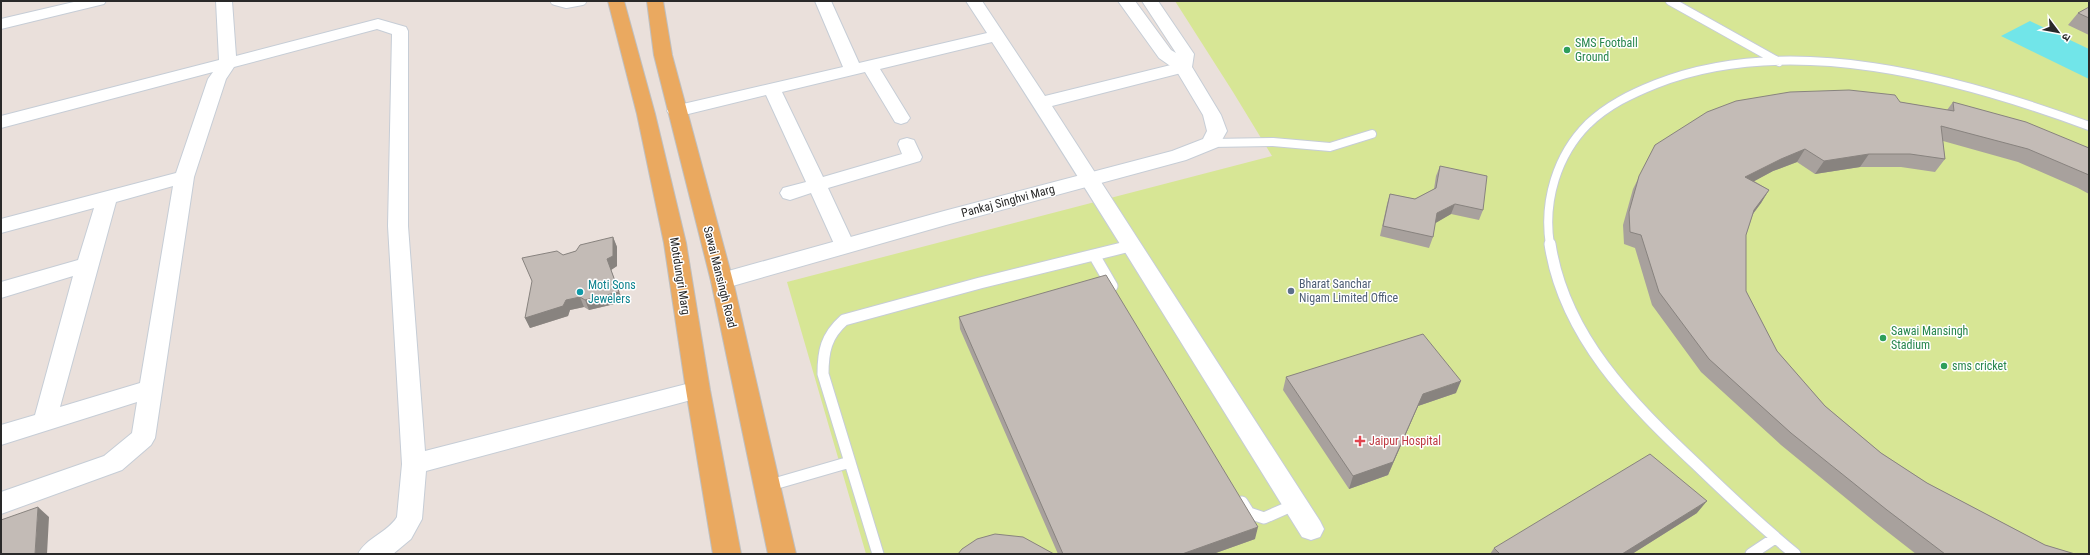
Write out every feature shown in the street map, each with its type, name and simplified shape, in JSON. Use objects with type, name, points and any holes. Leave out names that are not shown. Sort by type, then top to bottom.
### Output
[{"type":"main road","name":"Motidungri Marg","points":[[616,1],[646,114],[675,243],[698,390],[727,554]]},
{"type":"main road","name":"Sawai Mansingh Road","points":[[655,1],[663,55],[676,111],[722,281],[782,554]]},
{"type":"street","points":[[1,24],[98,1]]},
{"type":"street","points":[[1,503],[113,463],[143,438],[184,177],[217,79],[228,63],[224,1]]},
{"type":"street","points":[[823,1],[853,70]]},
{"type":"street","points":[[974,1],[1041,103],[1130,246],[1311,529]]},
{"type":"street","points":[[1126,1],[1165,54],[1183,67],[1212,115],[1216,131],[1211,143]]},
{"type":"street","points":[[1150,1],[1185,54],[1183,67]]},
{"type":"street","points":[[1,122],[378,24],[400,31],[398,226],[414,464],[409,519],[402,531],[383,548],[371,554]]},
{"type":"street","points":[[676,111],[997,36]]},
{"type":"street","points":[[870,66],[901,118]]},
{"type":"street","points":[[1041,103],[1183,67]]},
{"type":"street","points":[[772,89],[845,246]]},
{"type":"street","name":"Pankaj Singhvi Marg","points":[[722,281],[1088,179],[1179,156],[1211,143]]},
{"type":"street","points":[[790,193],[912,158],[907,144]]},
{"type":"street","points":[[1,226],[184,177]]},
{"type":"street","points":[[45,420],[87,265],[107,198]]},
{"type":"street","points":[[1,290],[87,265]]},
{"type":"street","points":[[1,435],[45,420],[150,389]]},
{"type":"street","points":[[414,464],[698,390]]},
{"type":"lane","points":[[555,1],[566,4],[582,1]]},
{"type":"lane","points":[[1670,1],[1779,62]]},
{"type":"lane","points":[[1795,554],[1774,538],[1666,437],[1622,388],[1590,348],[1574,319],[1554,268],[1550,246],[1548,218],[1554,177],[1565,154],[1584,128],[1612,105],[1647,86],[1678,76],[1731,66],[1779,62],[1857,66],[1943,80],[2010,98],[2089,126]]},
{"type":"lane","points":[[1211,143],[1273,142],[1330,147],[1372,134]]},
{"type":"lane","points":[[878,554],[823,374],[824,346],[833,329],[844,320],[980,283],[1130,246]]},
{"type":"lane","points":[[1094,255],[1118,296]]},
{"type":"lane","points":[[767,486],[850,462]]},
{"type":"lane","points":[[1236,492],[1249,513],[1264,518],[1296,504]]},
{"type":"lane","points":[[1752,554],[1774,538]]},
{"type":"green space","points":[[1175,1],[2089,1],[2089,554],[866,554],[787,282],[1272,156]]},
{"type":"water","points":[[2030,21],[2089,49],[2089,79],[2001,36]]},
{"type":"building","points":[[2089,7],[2089,18],[2078,13]]},
{"type":"building","points":[[1849,90],[1895,95],[1900,102],[1954,111],[1953,102],[2026,122],[2089,148],[2089,175],[2028,149],[1941,126],[1945,159],[1910,154],[1869,154],[1824,161],[1805,149],[1745,177],[1769,190],[1754,210],[1746,235],[1746,291],[1777,351],[1825,406],[1881,453],[1927,483],[2045,545],[2075,554],[1945,554],[1887,510],[1791,433],[1709,359],[1659,292],[1641,235],[1630,232],[1629,212],[1639,176],[1655,145],[1707,112],[1736,101],[1790,92]]},
{"type":"building","points":[[1440,166],[1487,176],[1483,210],[1455,204],[1437,213],[1433,237],[1383,226],[1390,194],[1415,199],[1436,188]]},
{"type":"building","name":"Moti Sons Jewelers","points":[[613,237],[613,256],[607,259],[619,292],[585,300],[580,297],[566,300],[563,306],[525,318],[532,281],[522,258],[557,251],[563,255],[576,251],[580,245]]},
{"type":"building","points":[[1106,275],[1258,527],[1182,554],[1063,554],[959,317]]},
{"type":"building","name":"Jaipur Hospital","points":[[1423,334],[1461,381],[1423,394],[1393,462],[1353,476],[1286,377]]},
{"type":"building","points":[[1650,454],[1707,501],[1622,554],[1500,554],[1494,548]]},
{"type":"building","points":[[38,507],[35,554],[1,554],[1,520]]},
{"type":"building","points":[[995,534],[1023,537],[1054,554],[958,554],[962,549],[977,539]]},
{"type":"place","name":"SMS Football Ground","points":[[1567,50]]},
{"type":"place","name":"Bharat Sanchar Nigam Limited Office","points":[[1291,291]]},
{"type":"place","name":"Moti Sons Jewelers","points":[[580,292]]},
{"type":"place","name":"Sawai Mansingh Stadium","points":[[1883,338]]},
{"type":"place","name":"sms cricket","points":[[1944,366]]},
{"type":"place","name":"Jaipur Hospital","points":[[1360,441]]}]
